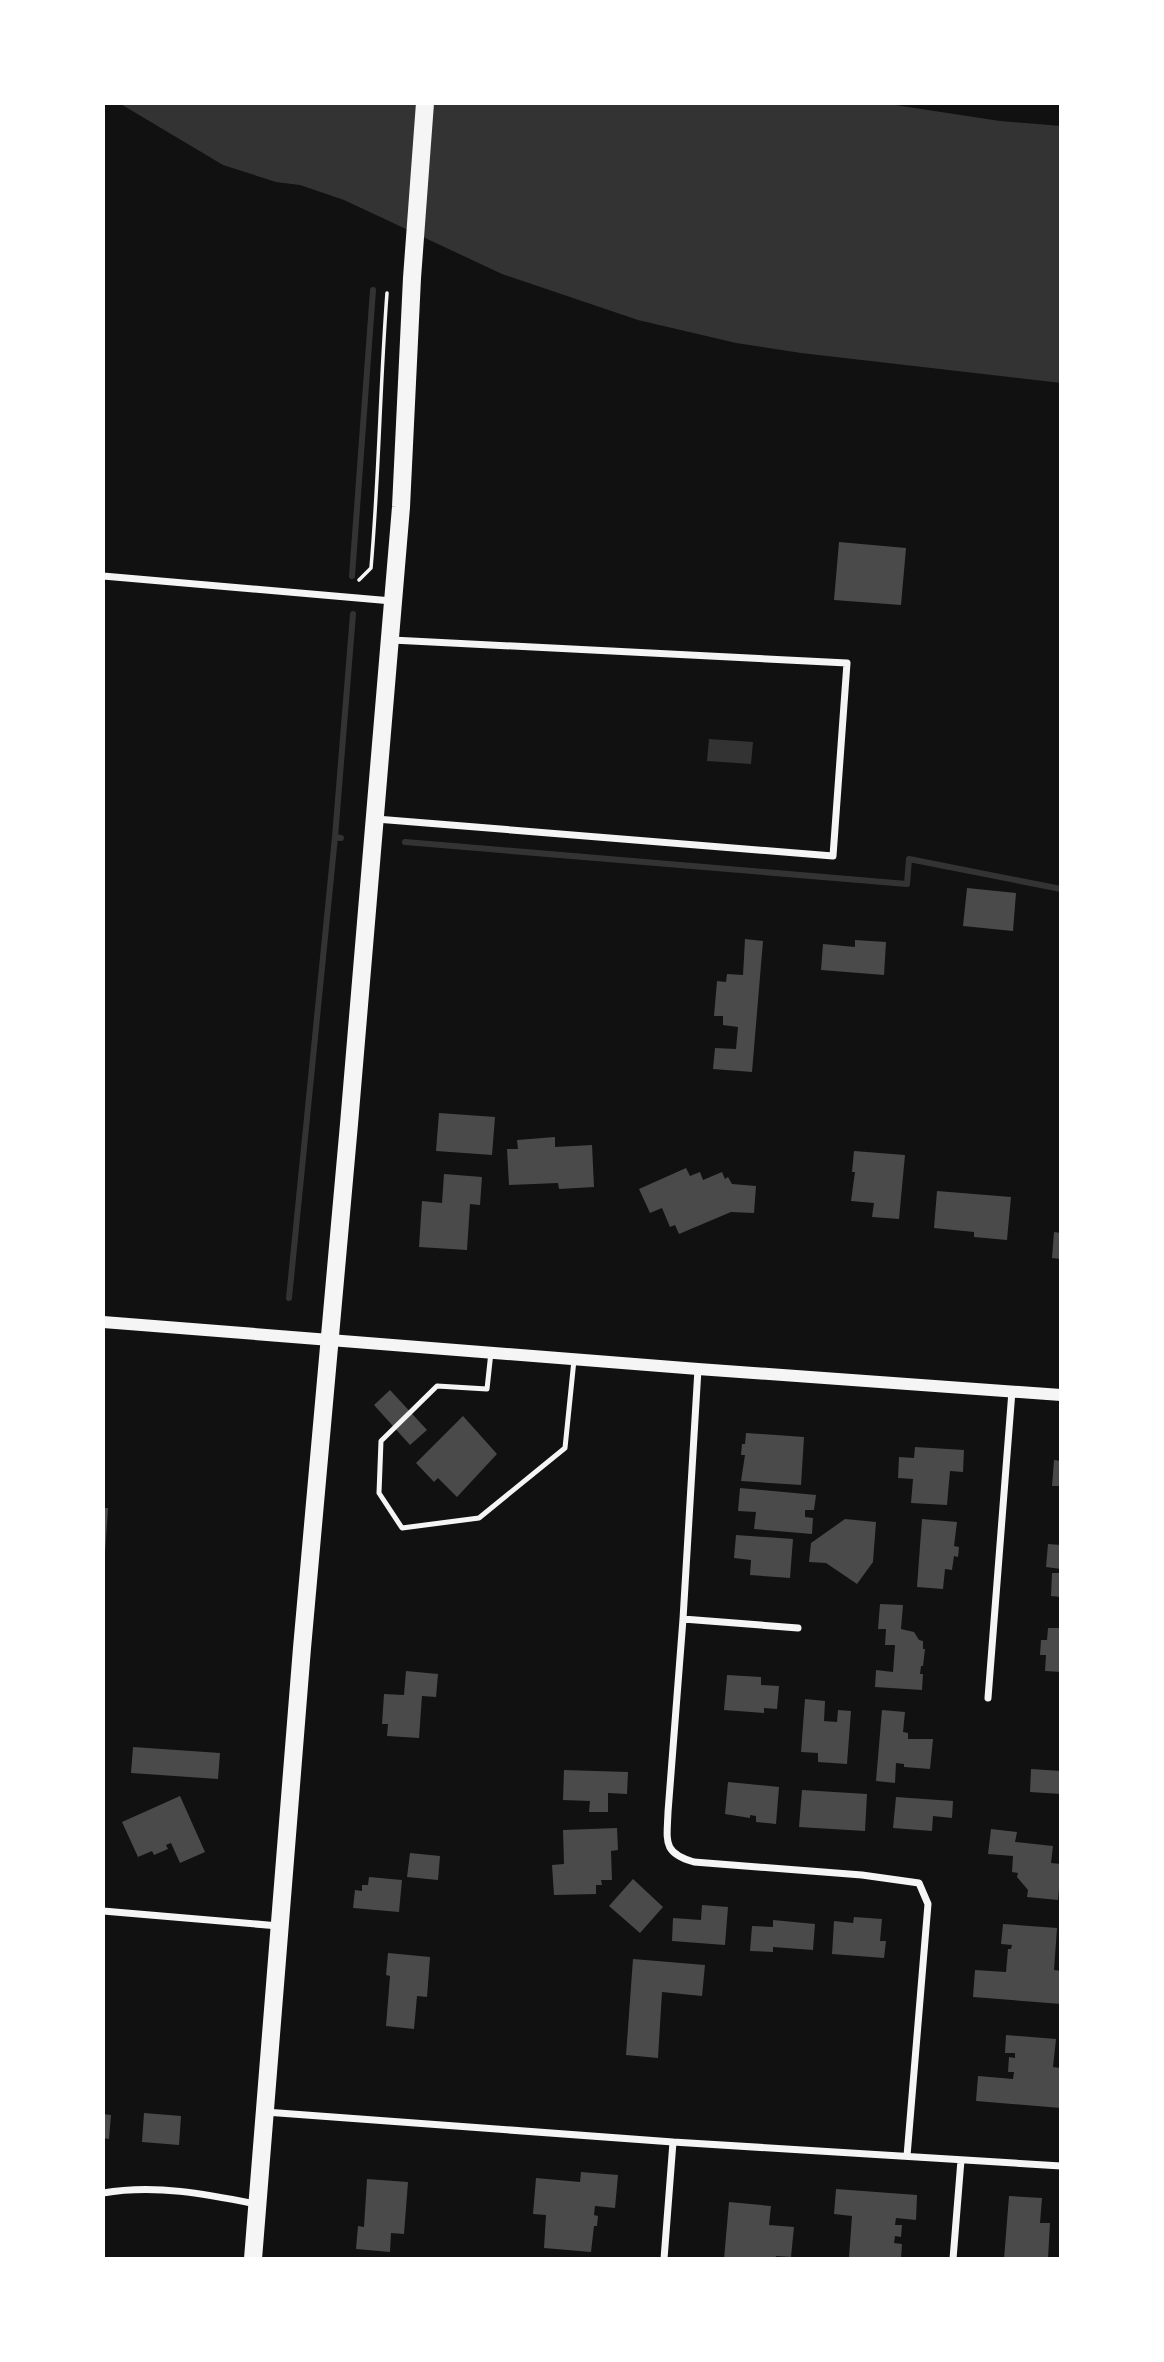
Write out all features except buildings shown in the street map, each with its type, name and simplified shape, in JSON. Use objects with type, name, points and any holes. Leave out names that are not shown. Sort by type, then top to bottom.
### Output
[{"type":"main road","points":[[253,2259],[401,507],[412,278],[425,103]]},
{"type":"street","points":[[103,576],[393,601]]},
{"type":"street","points":[[375,819],[832,856],[847,663],[390,640]]},
{"type":"street","points":[[103,1322],[1061,1395]]},
{"type":"street","points":[[698,1369],[667,1838],[673,1854],[694,1861],[919,1883],[928,1905],[907,2156]]},
{"type":"street","points":[[988,1698],[1013,1391]]},
{"type":"street","points":[[683,1619],[798,1628]]},
{"type":"street","points":[[103,1911],[280,1926]]},
{"type":"street","points":[[265,2112],[673,2142],[1061,2166]]},
{"type":"street","points":[[664,2259],[673,2142]]},
{"type":"street","points":[[953,2259],[961,2160]]},
{"type":"street","points":[[103,2193],[150,2189],[204,2194],[257,2204]]},
{"type":"lane","points":[[491,1352],[487,1389],[437,1386],[381,1441],[379,1493],[402,1528],[479,1518],[565,1448],[574,1359]]},
{"type":"path","points":[[359,580],[371,568],[387,293]]},
{"type":"shaded area","points":[[119,103],[882,103],[1000,121],[1061,126],[1061,383],[801,353],[736,343],[638,320],[502,274],[344,200],[300,185],[276,182],[223,165]]},
{"type":"shaded area","points":[[709,739],[753,742],[751,764],[707,761]]},
{"type":"waterway","points":[[352,576],[373,290]]},
{"type":"waterway","points":[[341,838],[335,837],[353,614]]},
{"type":"waterway","points":[[289,1298],[335,837]]},
{"type":"waterway","points":[[405,842],[907,884],[909,859],[1061,889]]}]
